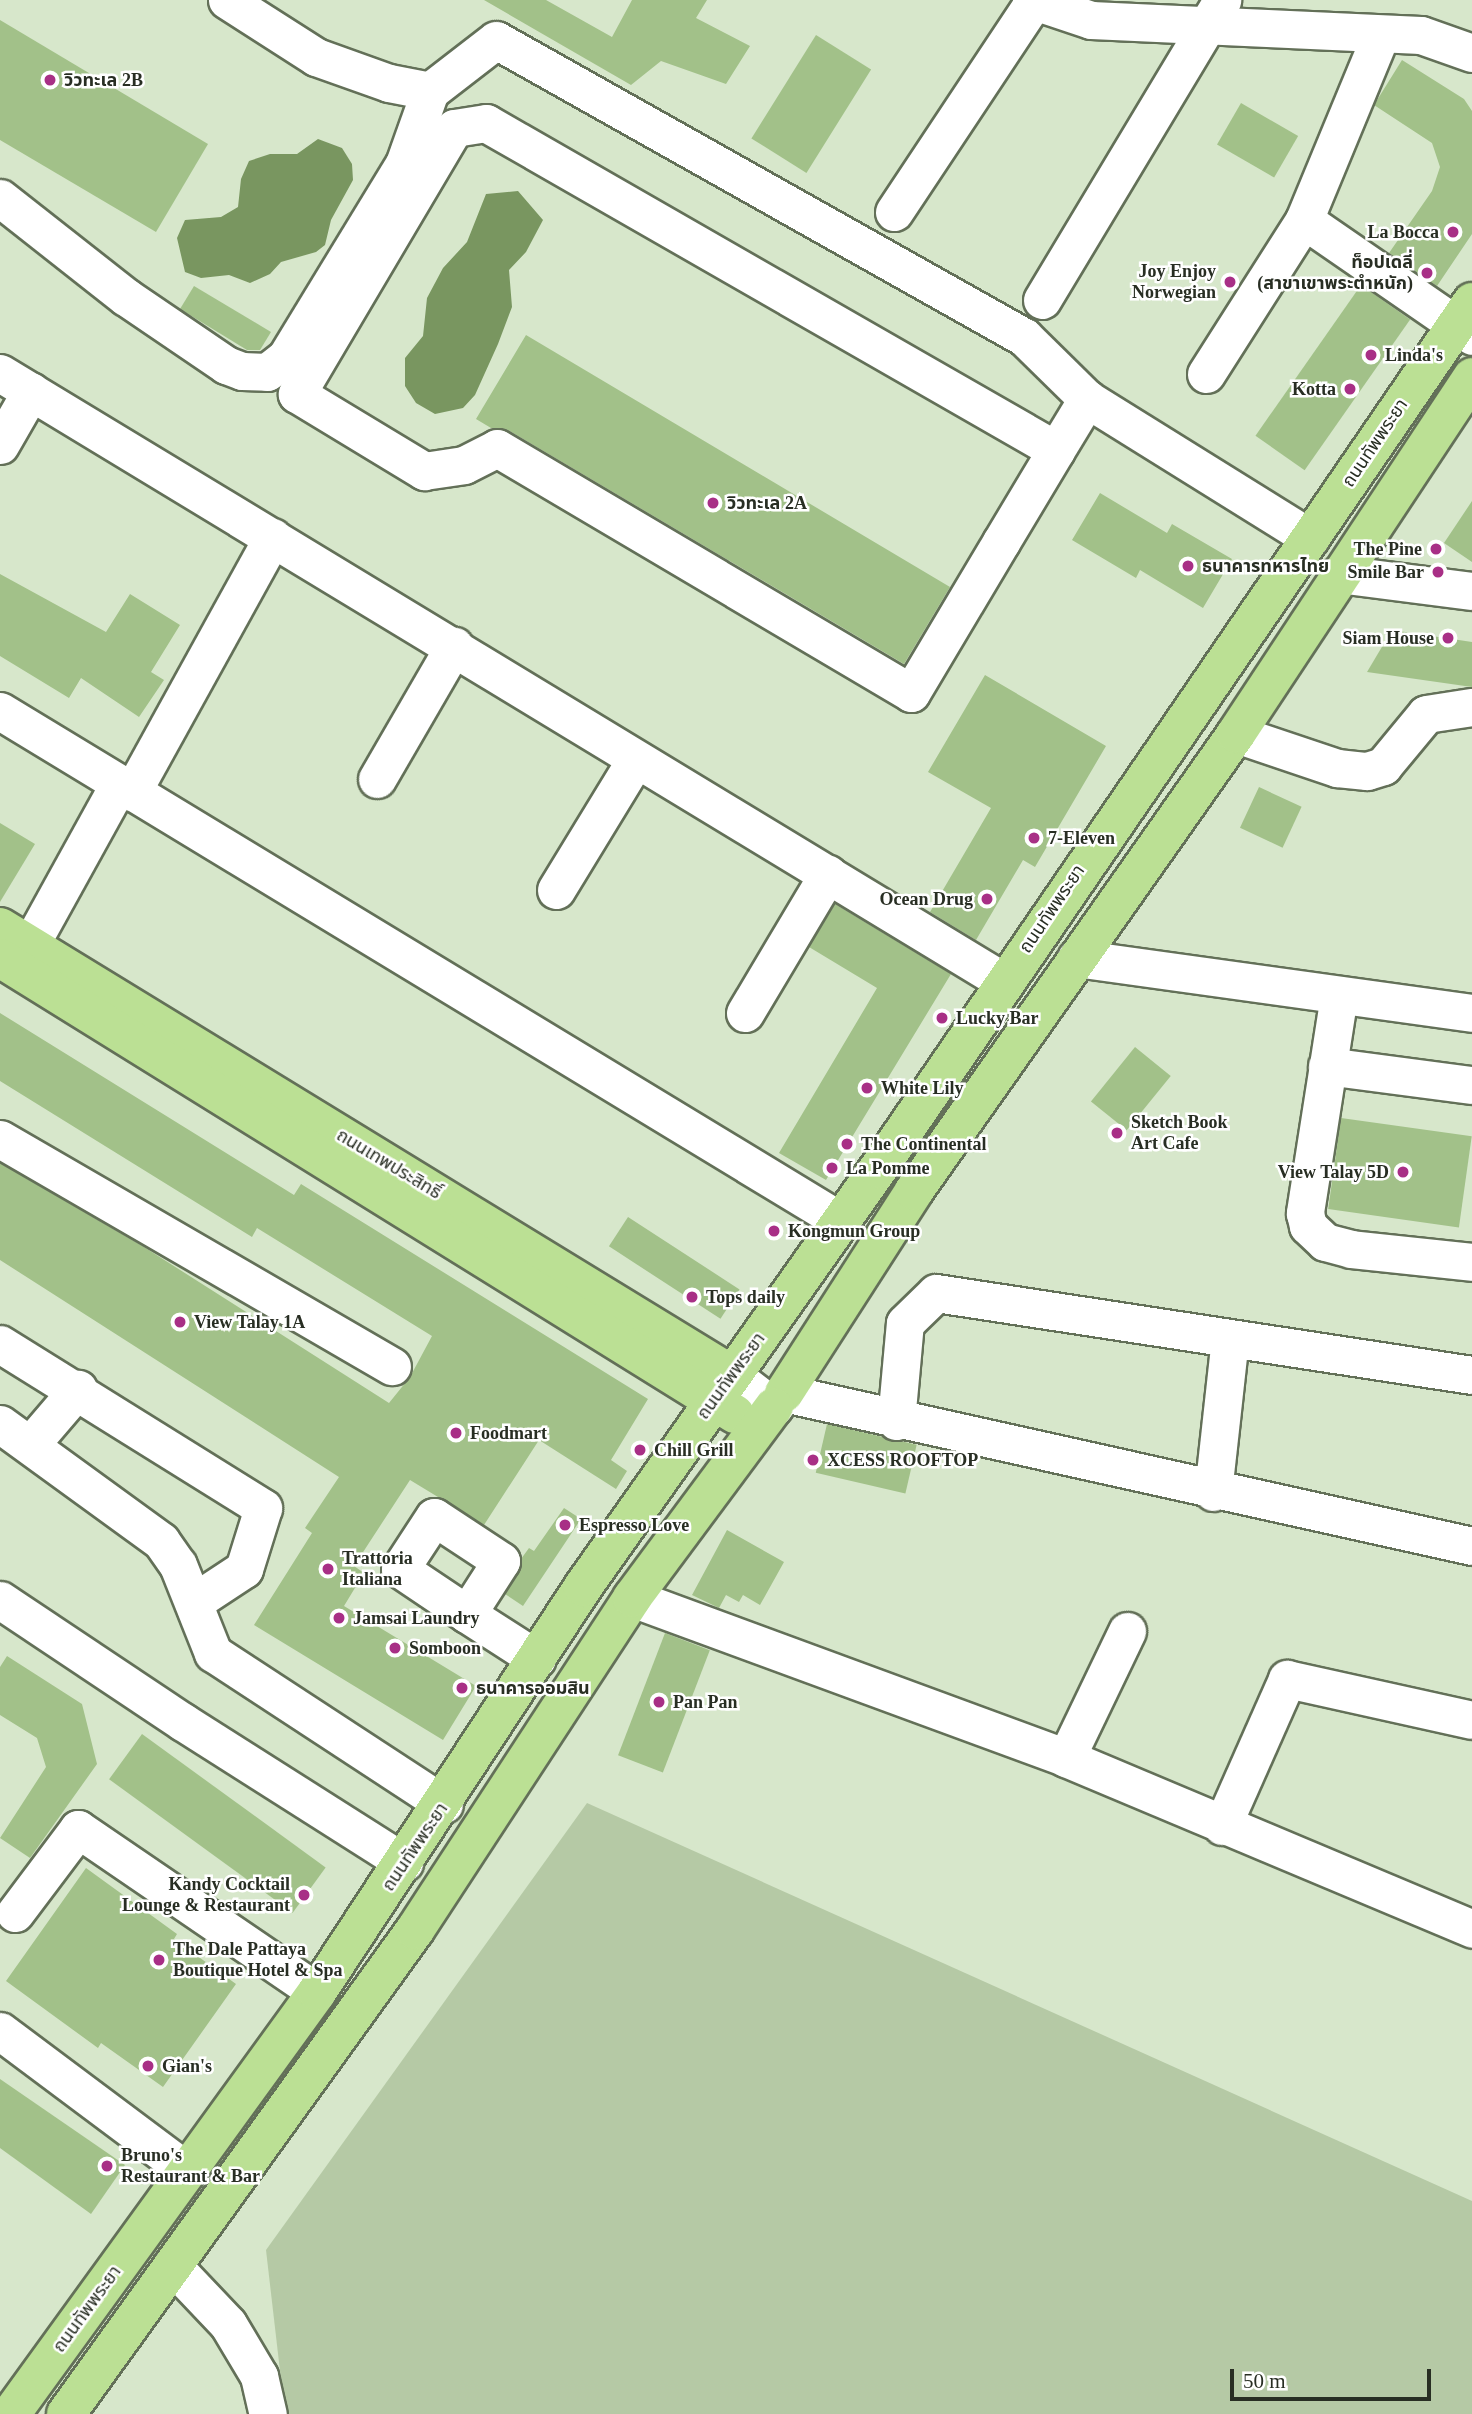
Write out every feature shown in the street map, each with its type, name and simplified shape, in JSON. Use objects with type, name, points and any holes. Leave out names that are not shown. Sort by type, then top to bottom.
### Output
[{"type":"main road","name":"ถนนทัพพระยา","points":[[12,2414],[317,1992],[444,1804],[537,1659],[722,1387],[1310,538],[1467,321]]},
{"type":"main road","points":[[66,2414],[415,1930],[632,1598],[772,1409],[914,1191],[1236,734],[1339,574],[1472,377]]},
{"type":"main road","name":"ถนนเทพประสิทธิ์","points":[[10,943],[722,1387],[772,1409]]},
{"type":"street","points":[[228,0],[316,57],[389,83],[430,91]]},
{"type":"street","points":[[894,212],[1034,1],[1091,20],[1213,13],[1381,34],[1421,35],[1472,53]]},
{"type":"street","points":[[1042,300],[1213,13]]},
{"type":"street","points":[[1206,374],[1304,220],[1381,34]]},
{"type":"street","points":[[0,198],[126,297],[226,365],[242,371],[267,372],[286,357],[404,164],[430,91],[496,40],[1024,337],[1087,398],[1310,538]]},
{"type":"street","points":[[1056,450],[486,122],[454,128],[297,394],[424,471],[464,465],[497,448],[911,693],[1056,450],[1087,398]]},
{"type":"street","points":[[1304,220],[1467,321]]},
{"type":"street","points":[[0,373],[1003,981]]},
{"type":"street","points":[[0,445],[32,391]]},
{"type":"street","points":[[10,943],[125,788],[273,537]]},
{"type":"street","points":[[1339,574],[1472,591]]},
{"type":"street","points":[[377,779],[454,646]]},
{"type":"street","points":[[1236,734],[1337,768],[1367,771],[1383,766],[1426,714],[1472,707]]},
{"type":"street","points":[[0,711],[839,1220]]},
{"type":"street","points":[[555,890],[636,759]]},
{"type":"street","points":[[745,1013],[828,874]]},
{"type":"street","points":[[1076,958],[1472,1013]]},
{"type":"street","points":[[1339,995],[1305,1213],[1314,1235],[1351,1248],[1472,1262]]},
{"type":"street","points":[[1327,1066],[1472,1085]]},
{"type":"street","points":[[0,1139],[392,1366]]},
{"type":"street","points":[[895,1421],[905,1323],[936,1293],[1472,1375]]},
{"type":"street","points":[[1213,1492],[1230,1339]]},
{"type":"street","points":[[0,1345],[78,1389],[263,1508],[244,1569],[194,1602]]},
{"type":"street","points":[[30,1445],[78,1389]]},
{"type":"street","points":[[772,1409],[895,1421],[1472,1546]]},
{"type":"street","points":[[0,1424],[161,1541],[194,1602],[213,1653],[444,1804]]},
{"type":"street","points":[[632,1598],[1066,1758],[1222,1826],[1472,1929]]},
{"type":"street","points":[[0,1600],[183,1723],[404,1862]]},
{"type":"street","points":[[467,1614],[537,1659]]},
{"type":"street","points":[[1066,1758],[1127,1631]]},
{"type":"street","points":[[1222,1826],[1287,1679],[1472,1720]]},
{"type":"street","points":[[15,1913],[78,1829],[317,1992]]},
{"type":"street","points":[[0,2031],[186,2170]]},
{"type":"street","points":[[172,2265],[228,2324],[259,2376],[268,2414]]},
{"type":"shaded area","points":[[318,139],[342,148],[352,164],[353,180],[331,220],[325,245],[316,252],[281,262],[270,274],[250,283],[229,275],[201,278],[185,272],[177,238],[185,220],[221,217],[238,207],[241,179],[249,161],[270,154],[297,154]]},
{"type":"shaded area","points":[[518,191],[543,220],[526,252],[509,270],[512,307],[475,395],[463,408],[435,414],[416,403],[405,386],[405,358],[423,336],[427,298],[443,268],[467,242],[486,194]]},
{"type":"shaded area","points":[[587,1803],[1472,2201],[1472,2414],[285,2414],[266,2250]]},
{"type":"building","points":[[484,0],[546,0],[612,37],[632,0],[707,0],[696,18],[750,46],[726,84],[661,61],[631,85]]},
{"type":"building","name":"วิวทะเล 2B","points":[[0,20],[208,144],[156,232],[0,140]]},
{"type":"building","points":[[816,35],[871,69],[806,173],[751,138]]},
{"type":"building","points":[[1402,60],[1464,99],[1472,111],[1472,234],[1437,286],[1389,253],[1432,191],[1440,167],[1432,143],[1374,105]]},
{"type":"building","points":[[1241,103],[1298,136],[1274,178],[1217,145]]},
{"type":"building","points":[[1361,285],[1410,319],[1305,470],[1255,436]]},
{"type":"building","points":[[194,286],[271,332],[260,350],[247,350],[180,309]]},
{"type":"building","name":"วิวทะเล 2A","points":[[526,335],[950,587],[904,664],[508,430],[491,428],[476,419]]},
{"type":"building","points":[[1100,493],[1167,533],[1172,524],[1232,559],[1203,608],[1140,570],[1136,578],[1072,540]]},
{"type":"building","points":[[1472,501],[1472,562],[1444,543]]},
{"type":"building","points":[[0,574],[106,632],[130,594],[180,625],[151,672],[164,680],[139,717],[81,678],[69,698],[0,656]]},
{"type":"building","points":[[1392,630],[1472,642],[1472,687],[1367,672]]},
{"type":"building","points":[[985,675],[1106,746],[1035,867],[1023,860],[976,940],[930,912],[991,808],[928,772]]},
{"type":"building","points":[[1259,787],[1302,807],[1283,848],[1240,828]]},
{"type":"building","points":[[0,823],[35,844],[0,902]]},
{"type":"building","points":[[835,904],[951,974],[826,1180],[779,1153],[877,988],[809,947]]},
{"type":"building","points":[[0,1013],[294,1195],[301,1184],[648,1399],[611,1460],[627,1471],[616,1489],[539,1440],[484,1525],[410,1480],[354,1566],[364,1573],[344,1606],[476,1686],[443,1740],[254,1625],[312,1533],[305,1528],[339,1477],[0,1260],[0,1163],[144,1247],[389,1403],[410,1377],[432,1336],[257,1228],[252,1237],[0,1081]]},
{"type":"building","points":[[1135,1047],[1171,1076],[1127,1130],[1091,1101]]},
{"type":"building","name":"View Talay 5D","points":[[1341,1118],[1472,1136],[1459,1227],[1328,1209]]},
{"type":"building","points":[[628,1217],[740,1289],[720,1319],[609,1246]]},
{"type":"building","points":[[827,1424],[917,1445],[905,1493],[816,1473]]},
{"type":"building","points":[[564,1508],[581,1519],[523,1606],[505,1594],[521,1559],[529,1548],[534,1551]]},
{"type":"building","points":[[727,1530],[784,1562],[760,1605],[743,1595],[739,1602],[726,1595],[719,1608],[692,1595]]},
{"type":"building","points":[[665,1633],[710,1650],[663,1773],[618,1755]]},
{"type":"building","points":[[7,1656],[82,1704],[97,1764],[30,1858],[0,1838],[46,1767],[37,1738],[0,1715],[0,1667]]},
{"type":"building","points":[[142,1734],[326,1867],[293,1913],[109,1779]]},
{"type":"building","name":"The Dale Pattaya Boutique Hotel & Spa","points":[[86,1868],[177,1934],[174,1939],[236,1984],[163,2087],[101,2043],[98,2048],[6,1981]]},
{"type":"building","points":[[0,2079],[125,2165],[91,2214],[0,2148]]},
{"type":"place","name":"วิวทะเล 2B","points":[[50,80]]},
{"type":"place","name":"La Bocca","points":[[1453,232]]},
{"type":"place","name":"ท็อปเดลี่ (สาขาเขาพระตำหนัก)","points":[[1427,273]]},
{"type":"place","name":"Joy Enjoy Norwegian","points":[[1230,282]]},
{"type":"place","name":"Linda's","points":[[1371,355]]},
{"type":"place","name":"Kotta","points":[[1350,389]]},
{"type":"place","name":"วิวทะเล 2A","points":[[713,503]]},
{"type":"place","name":"The Pine","points":[[1436,549]]},
{"type":"place","name":"ธนาคารทหารไทย","points":[[1188,566]]},
{"type":"place","name":"Smile Bar","points":[[1438,572]]},
{"type":"place","name":"Siam House","points":[[1448,638]]},
{"type":"place","name":"7-Eleven","points":[[1034,838]]},
{"type":"place","name":"Ocean Drug","points":[[987,899]]},
{"type":"place","name":"Lucky Bar","points":[[942,1018]]},
{"type":"place","name":"White Lily","points":[[867,1088]]},
{"type":"place","name":"Sketch Book Art Cafe","points":[[1117,1133]]},
{"type":"place","name":"The Continental","points":[[847,1144]]},
{"type":"place","name":"La Pomme","points":[[832,1168]]},
{"type":"place","name":"View Talay 5D","points":[[1403,1172]]},
{"type":"place","name":"Kongmun Group","points":[[774,1231]]},
{"type":"place","name":"Tops daily","points":[[692,1297]]},
{"type":"place","name":"View Talay 1A","points":[[180,1322]]},
{"type":"place","name":"Foodmart","points":[[456,1433]]},
{"type":"place","name":"Chill Grill","points":[[640,1450]]},
{"type":"place","name":"XCESS ROOFTOP","points":[[813,1460]]},
{"type":"place","name":"Espresso Love","points":[[565,1525]]},
{"type":"place","name":"Trattoria Italiana","points":[[328,1569]]},
{"type":"place","name":"Jamsai Laundry","points":[[339,1618]]},
{"type":"place","name":"Somboon","points":[[395,1648]]},
{"type":"place","name":"ธนาคารออมสิน","points":[[462,1688]]},
{"type":"place","name":"Pan Pan","points":[[659,1702]]},
{"type":"place","name":"Kandy Cocktail Lounge & Restaurant","points":[[304,1895]]},
{"type":"place","name":"The Dale Pattaya Boutique Hotel & Spa","points":[[159,1960]]},
{"type":"place","name":"Gian's","points":[[148,2066]]},
{"type":"place","name":"Bruno's Restaurant & Bar","points":[[107,2166]]}]
